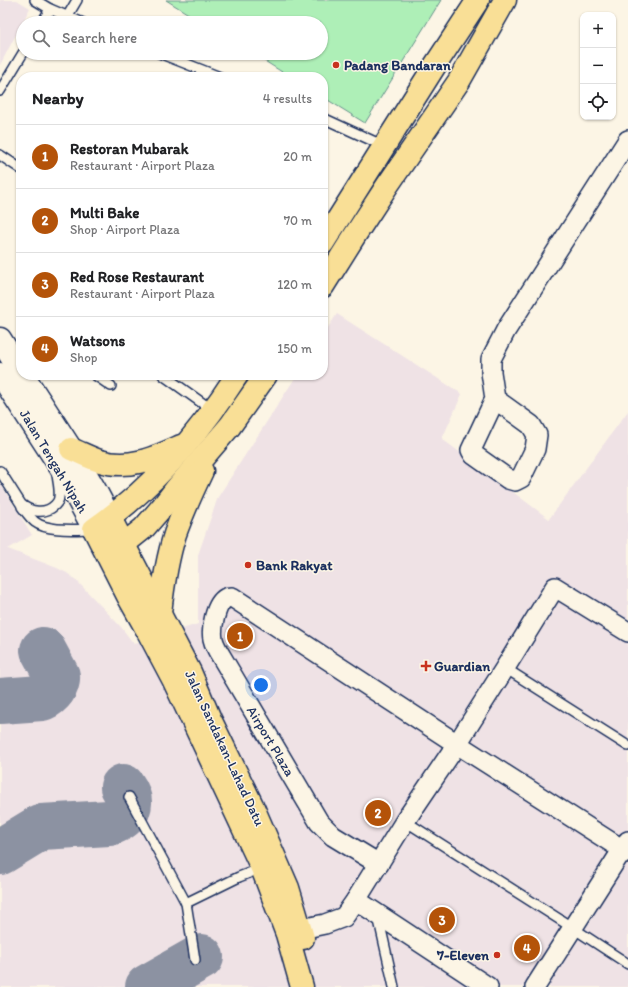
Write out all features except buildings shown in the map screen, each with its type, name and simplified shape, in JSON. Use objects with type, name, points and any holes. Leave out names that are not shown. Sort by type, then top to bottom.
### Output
[{"type":"highway","points":[[328,235],[478,0]]},
{"type":"highway","points":[[328,278],[387,186],[459,81],[505,0]]},
{"type":"highway","points":[[102,523],[131,501],[154,479],[186,444],[233,380]]},
{"type":"highway","points":[[116,549],[144,528],[230,426],[262,380]]},
{"type":"highway","points":[[160,613],[163,588],[175,534],[186,504],[217,441]]},
{"type":"highway","points":[[64,454],[116,465],[148,460],[186,444]]},
{"type":"highway","name":"Jalan Sandakan-Lahad Datu","points":[[102,523],[116,549],[173,679],[262,868],[287,934],[302,987]]},
{"type":"highway","name":"Jalan Sandakan-Lahad Datu","points":[[116,549],[160,613],[190,672],[210,719],[252,805],[288,888],[316,987]]},
{"type":"main road","name":"Jalan Tengah Nipah","points":[[0,339],[13,364]]},
{"type":"main road","name":"Jalan Tengah Nipah","points":[[22,380],[64,454]]},
{"type":"main road","name":"Jalan Tengah Nipah","points":[[26,380],[64,454],[78,499],[102,523]]},
{"type":"street","points":[[495,399],[491,372],[491,359],[496,349],[506,330],[628,140]]},
{"type":"street","points":[[301,930],[325,924],[344,917],[457,744],[555,587],[628,632]]},
{"type":"street","name":"Airport Plaza","points":[[379,864],[333,836],[319,822],[213,641],[212,629],[215,616],[220,606],[225,599],[232,597],[457,744]]},
{"type":"street","points":[[457,744],[626,848],[535,987]]},
{"type":"street","points":[[356,900],[488,987]]},
{"type":"lane","points":[[35,0],[65,16]]},
{"type":"lane","points":[[68,16],[77,0]]},
{"type":"lane","points":[[46,16],[50,9]]},
{"type":"lane","points":[[0,91],[19,60]]},
{"type":"lane","points":[[177,60],[207,72]]},
{"type":"lane","points":[[328,120],[384,146]]},
{"type":"lane","points":[[0,155],[16,166]]},
{"type":"lane","points":[[102,380],[111,386]]},
{"type":"lane","points":[[170,380],[212,410]]},
{"type":"lane","points":[[20,504],[32,510],[44,511],[50,509],[57,502],[59,498],[64,454]]},
{"type":"lane","points":[[0,471],[20,504],[36,522],[46,527],[102,523]]},
{"type":"lane","points":[[505,668],[628,746]]},
{"type":"lane","points":[[128,797],[186,903],[195,960]]},
{"type":"lane","points":[[406,822],[628,964]]},
{"type":"lane","points":[[186,903],[239,877],[262,868]]},
{"type":"lane","points":[[377,914],[394,987]]},
{"type":"shaded area","points":[[0,0],[17,0],[30,8],[26,16],[16,16],[16,35],[0,65]]},
{"type":"shaded area","points":[[337,314],[462,394],[442,439],[549,519],[628,411],[628,987],[0,987],[0,483],[32,535],[8,549],[67,573],[76,580],[121,627],[134,644],[198,624],[198,555],[218,497],[294,380],[328,380],[328,328]]},
{"type":"green space","name":"Padang Bandaran","points":[[166,0],[441,0],[365,123],[328,100],[328,72],[282,72],[263,60],[328,60],[328,16],[192,16]]},
{"type":"taxiway","points":[[0,701],[42,698],[51,692],[55,686],[57,676],[43,650]]},
{"type":"taxiway","points":[[0,852],[41,827],[109,823],[116,820],[128,809],[129,799],[123,787]]},
{"type":"taxiway","points":[[148,987],[201,957]]},
{"type":"place","name":"Padang Bandaran","points":[[336,65]]},
{"type":"place","name":"Bank Rakyat","points":[[248,565]]},
{"type":"place","name":"Restoran Mubarak","points":[[240,636]]},
{"type":"place","name":"Guardian","points":[[426,666]]},
{"type":"place","name":"Multi Bake","points":[[378,813]]},
{"type":"place","name":"Red Rose Restaurant","points":[[442,920]]},
{"type":"place","name":"Watsons","points":[[527,948]]},
{"type":"place","name":"7-Eleven","points":[[497,955]]}]
